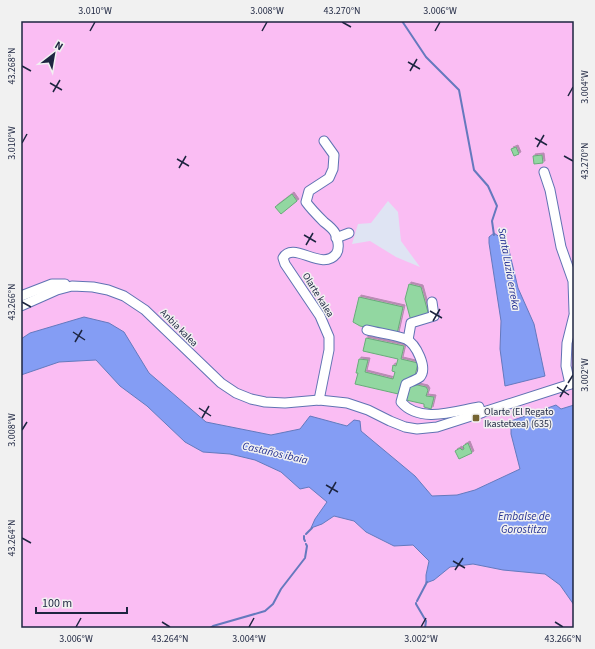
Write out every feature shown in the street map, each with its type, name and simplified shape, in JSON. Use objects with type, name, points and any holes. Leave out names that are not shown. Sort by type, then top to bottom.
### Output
[{"type":"street","points":[[324,141],[334,154],[333,169],[329,178],[309,191],[306,202],[312,210],[335,232],[336,238],[340,235],[349,233]]},
{"type":"street","points":[[318,400],[354,405],[398,424],[417,428],[437,427],[572,384],[566,366],[567,342],[574,314],[574,281],[560,247],[550,190],[544,172]]},
{"type":"street","name":"Olarte kalea","points":[[318,400],[329,350],[329,337],[320,316],[285,264],[283,258],[286,253],[291,251],[321,260],[332,258],[337,253],[338,245],[336,238]]},
{"type":"street","points":[[21,296],[52,284],[72,286]]},
{"type":"street","name":"Anbia kalea","points":[[21,306],[57,290],[72,286],[93,287],[108,290],[131,300],[151,316],[221,384],[236,393],[265,402],[285,403],[318,400]]},
{"type":"street","points":[[408,340],[412,323],[434,316],[432,302]]},
{"type":"street","points":[[367,330],[408,340],[419,354],[422,361],[423,372],[419,377],[406,384],[401,402],[404,405],[420,413],[439,414],[479,407],[481,413]]},
{"type":"shaded area","points":[[21,21],[574,21],[574,405],[561,409],[556,405],[511,421],[511,434],[520,469],[475,490],[457,495],[432,496],[415,476],[360,431],[336,422],[271,435],[206,422],[149,373],[124,333],[30,333],[21,339]],"holes":[[[388,201],[398,212],[401,241],[420,267],[396,257],[370,241],[352,244],[358,224],[371,223]]]},
{"type":"shaded area","points":[[96,360],[120,386],[147,406],[185,442],[203,452],[230,454],[255,460],[281,472],[300,488],[309,487],[327,502],[315,519],[322,524],[334,516],[354,521],[366,532],[394,546],[413,544],[429,561],[426,583],[434,580],[450,567],[473,564],[503,570],[545,574],[560,585],[574,605],[574,628],[21,628],[21,375],[59,362]]},
{"type":"water","points":[[494,233],[508,246],[518,288],[534,324],[545,376],[505,386],[500,349],[501,321],[489,243],[489,237]]},
{"type":"water","name":"Embalse de Gorostitza","points":[[84,317],[109,323],[124,332],[149,373],[206,422],[271,435],[300,429],[310,416],[347,426],[354,420],[360,421],[361,431],[415,476],[432,496],[457,495],[475,490],[520,469],[511,434],[511,421],[556,405],[561,409],[574,405],[574,605],[560,585],[545,574],[503,570],[473,564],[450,567],[434,580],[426,583],[429,561],[413,545],[394,546],[366,532],[354,521],[334,516],[322,524],[311,528],[315,519],[327,502],[309,487],[300,489],[281,472],[255,460],[230,454],[203,452],[185,442],[147,406],[120,386],[96,360],[59,362],[21,375],[21,339],[30,333]]},
{"type":"building","points":[[516,147],[519,154],[514,156],[511,149]]},
{"type":"building","points":[[542,155],[543,163],[534,164],[533,156]]},
{"type":"building","points":[[292,194],[297,201],[281,214],[275,207]]},
{"type":"building","points":[[409,284],[421,287],[429,316],[411,321],[405,299]]},
{"type":"building","points":[[359,297],[403,307],[397,334],[360,326],[353,322]]},
{"type":"building","points":[[366,338],[404,346],[401,359],[418,363],[413,384],[426,387],[428,390],[426,396],[434,397],[431,409],[424,407],[424,404],[406,400],[407,396],[355,384],[358,373],[356,373],[359,359],[368,360],[365,372],[393,379],[395,372],[392,371],[393,365],[396,366],[398,359],[363,351]]},
{"type":"building","points":[[468,443],[472,453],[459,459],[455,451],[460,448],[462,450],[464,449],[463,446]]},
{"type":"waterway","name":"Santa Luzia erreka","points":[[402,21],[426,57],[459,90],[474,170],[488,186],[497,206],[492,221],[494,235]]},
{"type":"waterway","points":[[306,534],[312,528]]},
{"type":"waterway","points":[[304,536],[305,541]]},
{"type":"waterway","points":[[210,628],[265,611],[273,604],[281,589],[305,558],[306,544]]},
{"type":"waterway","points":[[417,601],[427,582]]},
{"type":"waterway","points":[[416,603],[426,621],[425,628]]},
{"type":"place","name":"Olarte (El Regato Ikastetxea) (635)","points":[[476,418]]},
{"type":"water label","name":"Castaños ibaia","points":[[275,453]]}]
